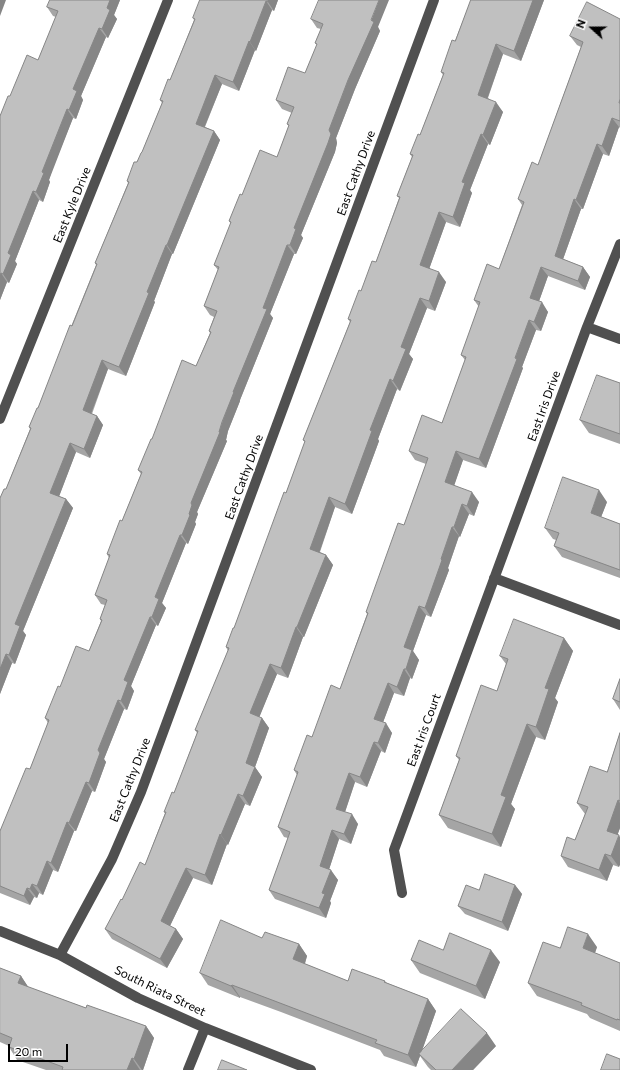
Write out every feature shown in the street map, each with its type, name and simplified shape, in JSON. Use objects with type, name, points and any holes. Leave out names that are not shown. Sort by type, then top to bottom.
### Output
[{"type":"street","name":"East Kyle Drive","points":[[0,419],[168,0]]},
{"type":"street","name":"East Cathy Drive","points":[[60,955],[112,858],[141,792],[434,0]]},
{"type":"street","name":"East Iris Drive","points":[[494,578],[620,244]]},
{"type":"street","points":[[588,327],[620,340]]},
{"type":"street","points":[[494,578],[620,625]]},
{"type":"street","name":"East Iris Court","points":[[402,893],[394,850],[494,578]]},
{"type":"street","name":"South Riata Street","points":[[0,930],[60,955],[138,998],[205,1028],[311,1070]]},
{"type":"street","points":[[188,1070],[205,1028]]},
{"type":"building","points":[[50,0],[110,0],[107,8],[110,10],[102,29],[99,28],[73,89],[77,91],[69,110],[67,109],[42,172],[44,173],[36,192],[33,191],[8,253],[11,255],[3,274],[1,273],[0,275],[0,116],[27,55],[38,60],[58,11],[47,7]]},
{"type":"building","points":[[200,0],[268,0],[268,2],[266,1],[233,82],[215,75],[196,124],[214,131],[147,292],[149,293],[119,367],[102,360],[83,410],[97,416],[84,449],[70,443],[50,493],[66,499],[15,624],[20,626],[9,655],[6,654],[0,669],[0,498],[4,489],[6,489],[70,325],[72,326],[97,264],[95,263],[129,182],[127,181],[134,162],[137,162],[142,152],[163,101],[160,100],[168,79],[170,80],[195,19],[193,18]]},
{"type":"building","points":[[319,0],[379,0],[371,20],[374,22],[348,80],[329,130],[331,134],[328,143],[294,228],[296,229],[290,245],[287,245],[263,308],[267,309],[233,392],[220,432],[191,503],[190,515],[182,535],[180,535],[155,597],[159,599],[124,680],[128,682],[121,701],[118,700],[98,750],[100,753],[89,783],[86,782],[69,823],[67,822],[51,863],[47,861],[37,886],[32,884],[30,889],[27,888],[24,896],[0,886],[0,831],[26,768],[30,769],[49,720],[45,718],[58,686],[60,687],[76,646],[89,651],[102,620],[100,619],[107,600],[95,595],[110,555],[107,554],[120,520],[122,521],[142,472],[138,470],[152,439],[182,360],[196,366],[211,332],[209,331],[217,311],[204,306],[219,267],[214,265],[231,222],[229,221],[240,194],[242,195],[260,150],[277,157],[294,107],[276,100],[288,67],[305,73],[317,44],[315,43],[323,24],[311,19]]},
{"type":"building","points":[[471,0],[533,0],[514,51],[496,44],[478,95],[496,102],[483,135],[481,134],[462,182],[465,183],[453,217],[439,212],[420,265],[439,272],[429,301],[420,298],[401,347],[406,349],[393,381],[390,379],[370,430],[372,431],[345,504],[329,497],[310,549],[326,555],[296,627],[281,668],[270,664],[250,713],[262,718],[246,763],[255,767],[243,796],[238,794],[221,835],[220,834],[205,875],[186,868],[161,921],[176,929],[160,959],[105,929],[121,899],[122,900],[140,862],[145,865],[166,812],[164,812],[172,792],[174,793],[198,731],[195,730],[229,648],[226,647],[233,628],[284,492],[286,493],[305,441],[303,440],[351,320],[348,319],[359,290],[361,291],[372,261],[376,262],[400,197],[397,196],[413,155],[410,154],[418,134],[420,135],[444,73],[441,72],[452,40],[455,41]]},
{"type":"building","points":[[587,2],[620,19],[620,121],[612,118],[602,146],[597,144],[576,200],[574,199],[555,256],[583,267],[578,281],[541,267],[530,298],[542,302],[534,322],[529,320],[515,358],[517,359],[479,459],[456,451],[445,482],[472,492],[467,506],[462,504],[454,527],[452,527],[425,608],[419,606],[404,647],[412,650],[406,669],[404,669],[397,687],[388,683],[374,719],[386,723],[378,743],[374,742],[360,777],[349,773],[336,809],[352,814],[344,834],[332,830],[320,866],[331,870],[322,893],[325,894],[319,908],[269,890],[290,832],[278,827],[298,772],[294,770],[307,735],[312,737],[331,685],[340,689],[368,613],[366,612],[398,523],[404,525],[428,458],[409,451],[422,415],[442,423],[466,357],[461,355],[480,302],[474,300],[487,264],[499,269],[524,202],[518,199],[532,162],[538,165],[583,42],[570,36]]},
{"type":"building","points":[[597,375],[620,383],[620,434],[580,420]]},
{"type":"building","points":[[563,477],[599,490],[591,513],[620,524],[620,570],[554,546],[559,533],[545,528]]},
{"type":"building","points":[[514,619],[564,638],[545,688],[549,689],[536,727],[527,724],[501,795],[506,797],[492,834],[439,815],[460,758],[456,756],[481,685],[497,691],[508,659],[500,656]]},
{"type":"building","points":[[620,679],[620,702],[613,699]]},
{"type":"building","points":[[620,733],[620,801],[618,800],[607,831],[619,835],[611,856],[605,854],[599,870],[561,856],[567,837],[575,840],[588,807],[577,803],[590,766],[607,772]]},
{"type":"building","points":[[485,874],[515,885],[502,922],[458,906],[466,885],[479,890]]},
{"type":"building","points":[[221,920],[262,938],[265,932],[299,944],[293,959],[348,981],[352,969],[428,999],[408,1055],[375,1043],[377,1040],[200,973]]},
{"type":"building","points":[[568,927],[588,934],[583,948],[620,963],[620,1020],[581,1005],[582,1003],[528,983],[543,942],[560,948]]},
{"type":"building","points":[[450,933],[491,950],[476,986],[411,960],[419,940],[443,950]]},
{"type":"building","points":[[0,968],[21,976],[18,983],[86,1008],[87,1005],[146,1026],[134,1059],[132,1058],[127,1070],[62,1070],[63,1067],[9,1047],[12,1038],[0,1033]]},
{"type":"building","points":[[461,1009],[487,1033],[452,1070],[436,1070],[419,1054]]},
{"type":"building","points":[[607,1054],[620,1059],[620,1070],[601,1070]]},
{"type":"building","points":[[222,1060],[247,1070],[218,1070]]}]
